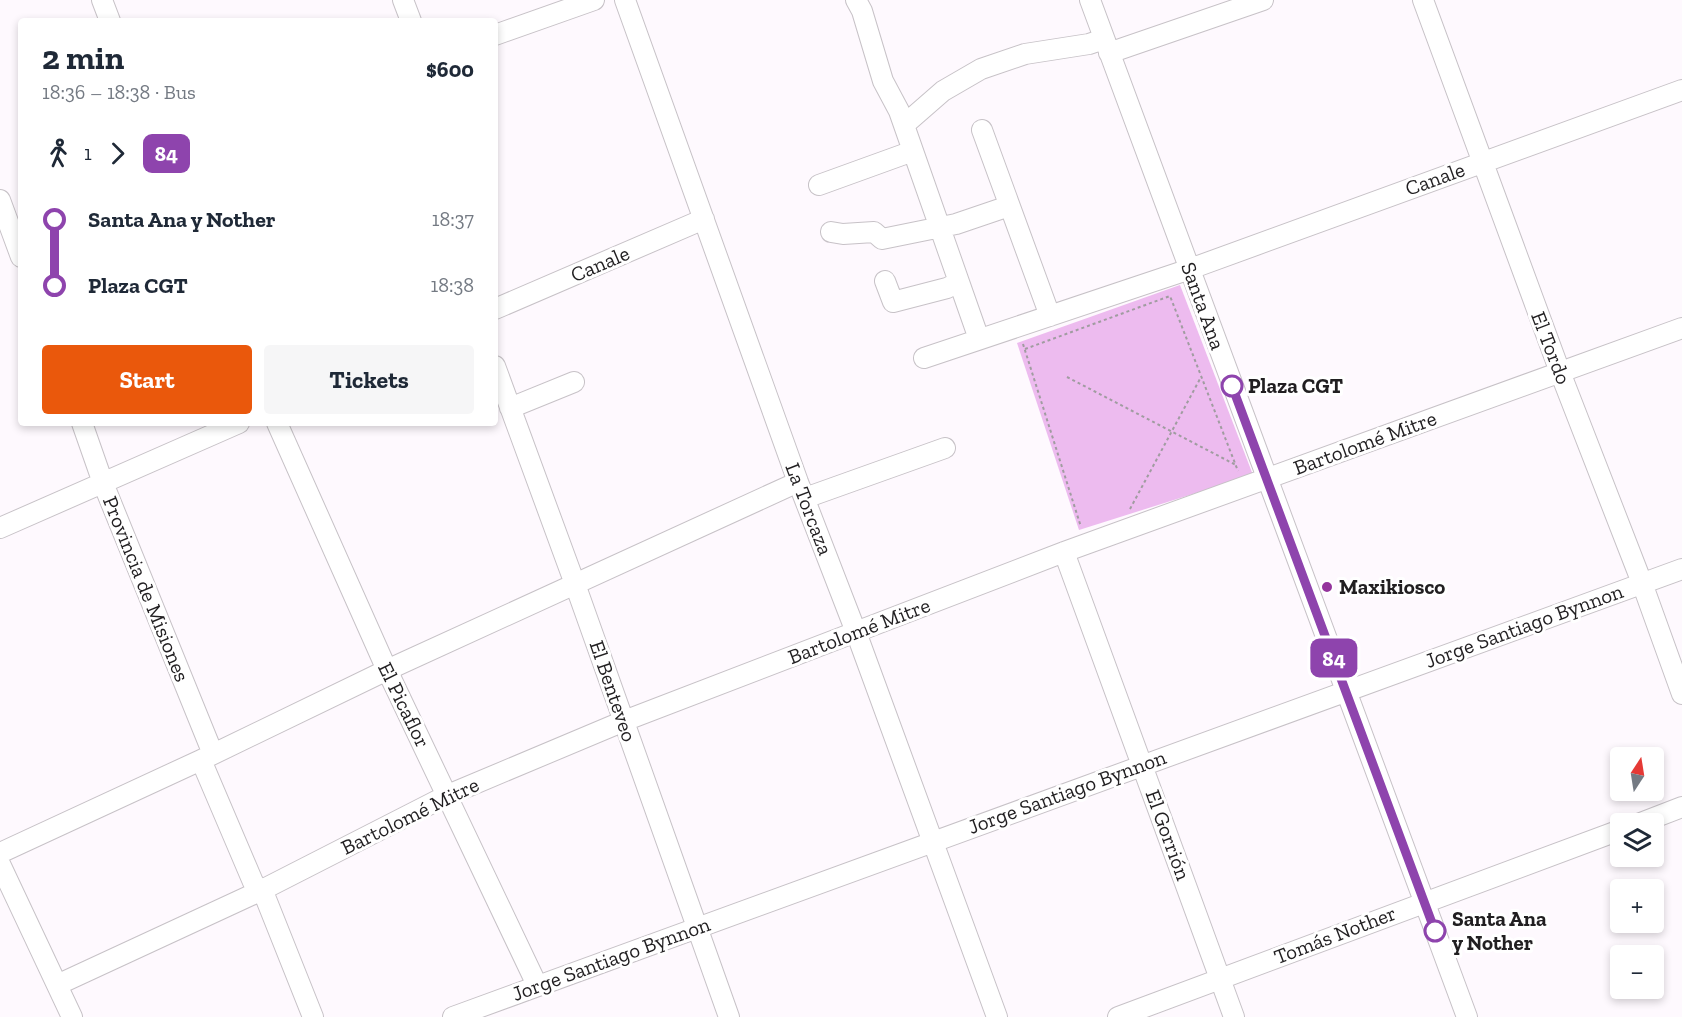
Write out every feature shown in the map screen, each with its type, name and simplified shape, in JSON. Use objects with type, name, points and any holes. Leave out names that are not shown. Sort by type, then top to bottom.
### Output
[{"type":"street","points":[[102,0],[109,18]]},
{"type":"street","points":[[403,0],[410,18]]},
{"type":"street","points":[[498,34],[594,0]]},
{"type":"street","name":"La Torcaza","points":[[625,0],[801,490],[856,632],[997,1017]]},
{"type":"street","points":[[856,0],[862,11],[883,81],[899,111],[979,339]]},
{"type":"street","name":"Santa Ana","points":[[1090,0],[1467,1017]]},
{"type":"street","points":[[904,125],[943,91],[981,69],[1025,54],[1095,43],[1106,46],[1263,0]]},
{"type":"street","name":"El Tordo","points":[[1423,0],[1682,694]]},
{"type":"street","name":"Canale","points":[[924,358],[1190,269],[1682,90]]},
{"type":"street","points":[[982,130],[1050,316]]},
{"type":"street","points":[[819,185],[913,151]]},
{"type":"street","points":[[831,232],[843,234],[874,232],[882,239],[940,227],[1009,206]]},
{"type":"street","points":[[6,207],[18,247]]},
{"type":"street","name":"Canale","points":[[498,308],[704,219]]},
{"type":"street","points":[[885,281],[893,302],[947,288],[959,282]]},
{"type":"street","name":"Bartolomé Mitre","points":[[57,985],[260,891],[448,795],[624,721],[1064,552],[1682,328]]},
{"type":"street","name":"El Benteveo","points":[[498,374],[729,1017]]},
{"type":"street","points":[[510,408],[574,382]]},
{"type":"street","name":"Provincia de Misiones","points":[[83,426],[253,882],[266,899],[313,1017]]},
{"type":"street","points":[[0,528],[232,426]]},
{"type":"street","name":"El Picaflor","points":[[278,426],[387,670],[537,985]]},
{"type":"street","points":[[0,853],[575,584],[801,490],[945,448]]},
{"type":"street","name":"El Gorrión","points":[[1064,552],[1234,1017]]},
{"type":"street","name":"Jorge Santiago Bynnon","points":[[453,1017],[485,1011],[537,985],[1682,568]]},
{"type":"street","points":[[1664,814],[1682,807]]},
{"type":"street","name":"Tomás Nother","points":[[1118,1017],[1610,834]]},
{"type":"street","points":[[0,864],[72,1017]]},
{"type":"path","points":[[1025,350],[1170,296],[1238,472]]},
{"type":"path","points":[[1017,327],[1086,544]]},
{"type":"path","points":[[1067,377],[1236,465]]},
{"type":"path","points":[[1140,507],[1129,511],[1201,377]]},
{"type":"shaded area","name":"Plaza CGT","points":[[1180,285],[1253,475],[1079,530],[1017,343]]},
{"type":"bus line","name":"84","points":[[1232,386],[1435,931]]},
{"type":"place","name":"Plaza CGT","points":[[1232,386]]},
{"type":"place","name":"Maxikiosco","points":[[1327,587]]},
{"type":"place","name":"Santa Ana y Nother","points":[[1435,931]]}]
